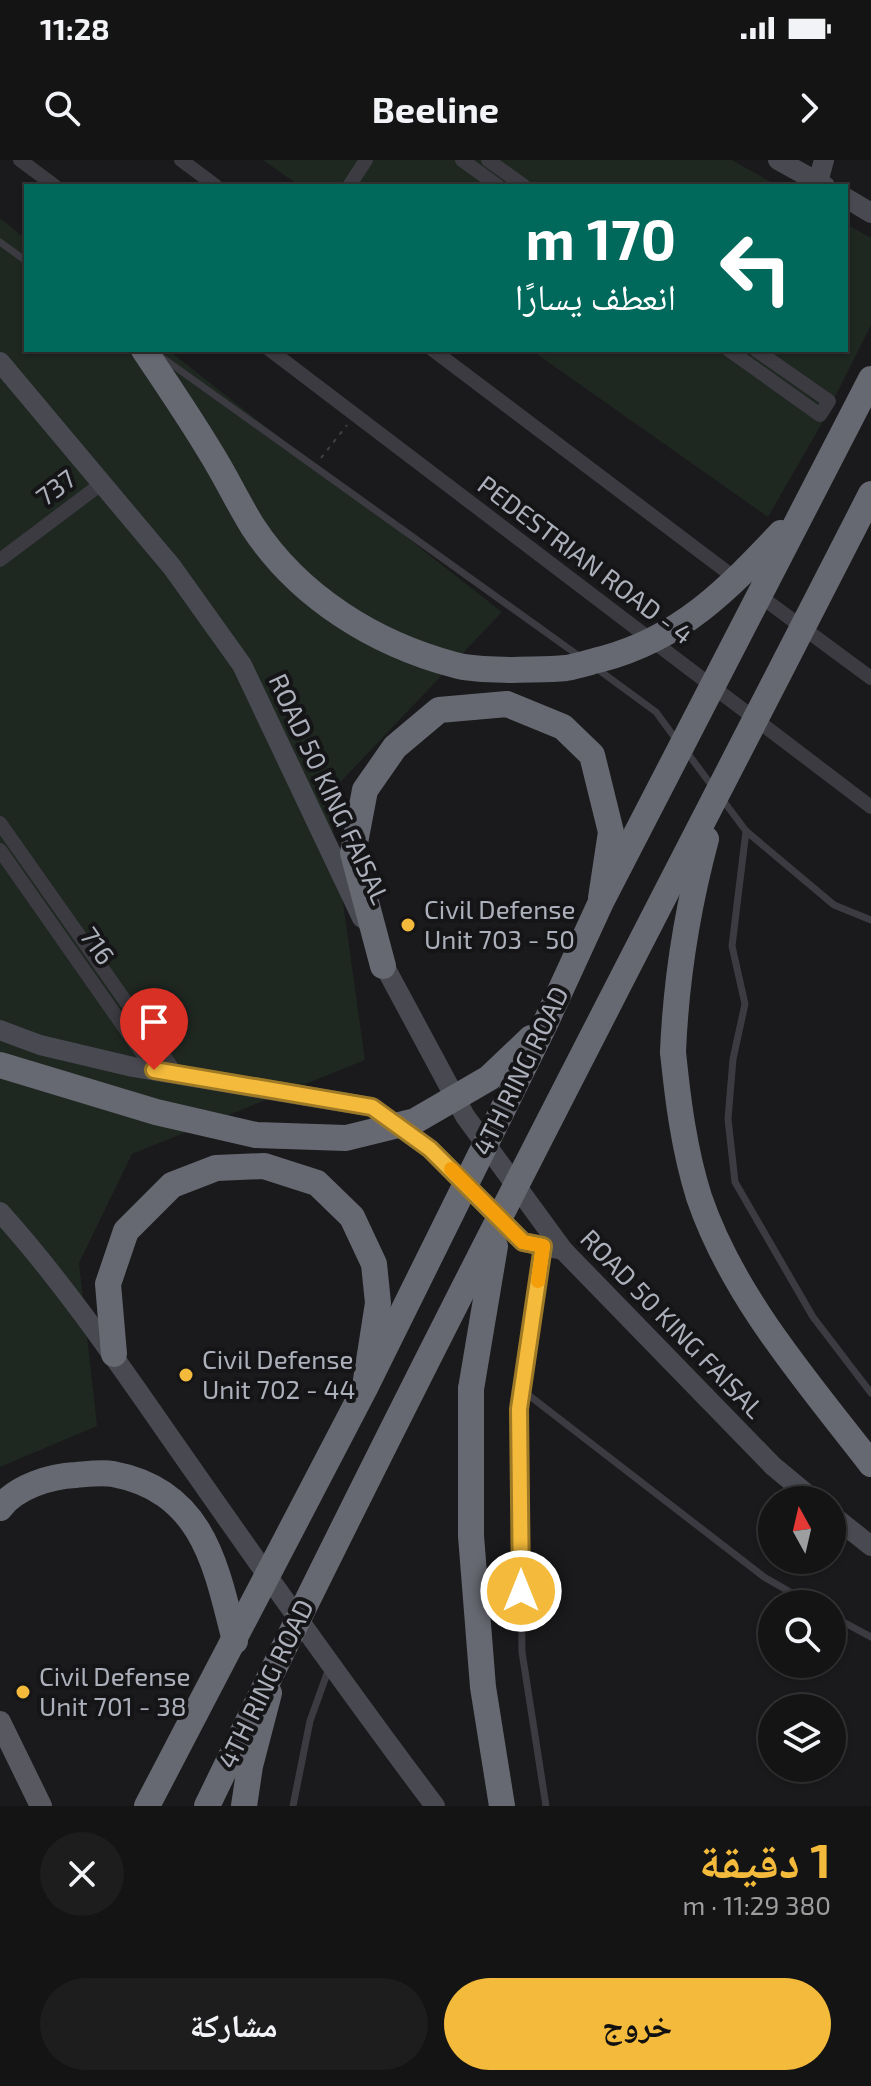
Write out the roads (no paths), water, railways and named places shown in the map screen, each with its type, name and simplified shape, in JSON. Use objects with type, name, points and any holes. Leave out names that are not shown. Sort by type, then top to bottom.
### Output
[{"type":"highway","points":[[145,352],[202,438],[254,528],[285,567],[349,621],[395,645],[458,666],[510,670],[567,668],[619,654],[664,636],[728,589],[803,510]]},
{"type":"highway","name":"4TH RING ROAD","points":[[147,1806],[365,1388],[545,1024],[601,902],[871,379]]},
{"type":"highway","name":"4TH RING ROAD","points":[[207,1806],[278,1657],[500,1218],[871,494]]},
{"type":"highway","points":[[383,966],[353,853],[365,790],[395,747],[439,710],[507,704],[563,727],[592,755],[611,832],[601,902]]},
{"type":"highway","points":[[721,787],[691,893],[675,992],[673,1052],[685,1142],[699,1197],[722,1252],[759,1316],[871,1464]]},
{"type":"highway","points":[[0,1065],[156,1112],[256,1135],[346,1138],[415,1121],[489,1078],[545,1024]]},
{"type":"highway","points":[[114,1354],[108,1284],[126,1231],[172,1185],[216,1168],[264,1166],[317,1183],[352,1217],[374,1264],[378,1303],[365,1388]]},
{"type":"highway","points":[[500,1218],[471,1389],[471,1536],[483,1687],[502,1806]]},
{"type":"highway","points":[[0,1508],[9,1496],[57,1475],[112,1474],[161,1490],[193,1522],[216,1567],[235,1641]]},
{"type":"highway","points":[[244,1806],[250,1766],[278,1657]]},
{"type":"main road","points":[[778,160],[821,184],[824,160]]},
{"type":"main road","points":[[848,199],[871,213]]},
{"type":"main road","name":"ROAD 50 KING FAISAL","points":[[0,362],[172,567],[242,665],[383,966],[465,1116],[553,1248],[773,1466],[797,1486]]},
{"type":"main road","points":[[0,1030],[40,1045],[154,1070],[372,1107],[430,1149],[523,1242],[553,1248]]},
{"type":"main road","points":[[0,1212],[114,1354],[330,1666],[435,1806]]},
{"type":"main road","points":[[846,1526],[871,1546]]},
{"type":"main road","points":[[0,1722],[41,1806]]},
{"type":"street","points":[[20,160],[52,184]]},
{"type":"street","points":[[181,160],[213,184]]},
{"type":"street","points":[[350,184],[366,160]]},
{"type":"street","points":[[462,160],[495,184]]},
{"type":"street","points":[[488,160],[521,184]]},
{"type":"street","name":"PEDESTRIAN ROAD - 4","points":[[273,352],[871,807]]},
{"type":"street","points":[[436,352],[871,678]]},
{"type":"street","points":[[732,352],[820,415],[829,401],[759,352]]},
{"type":"street","name":"737","points":[[0,560],[101,484]]},
{"type":"street","points":[[0,823],[176,1073]]},
{"type":"street","name":"716","points":[[0,850],[154,1070]]},
{"type":"lane","points":[[0,242],[24,260]]},
{"type":"lane","points":[[155,352],[656,712],[746,831],[834,905],[871,920]]},
{"type":"lane","points":[[746,831],[732,946],[745,1004],[733,1059],[728,1119],[735,1182],[813,1317],[871,1393]]},
{"type":"lane","points":[[546,1806],[522,1652],[519,1409],[553,1248]]},
{"type":"lane","points":[[522,1390],[764,1577],[787,1590]]},
{"type":"lane","points":[[846,1624],[871,1637]]},
{"type":"lane","points":[[293,1806],[310,1721],[330,1666]]},
{"type":"place","name":"Civil Defense Unit 703 - 50","points":[[408,925]]},
{"type":"place","name":"Civil Defense Unit 702 - 44","points":[[186,1375]]},
{"type":"place","name":"Civil Defense Unit 701 - 38","points":[[23,1692]]}]
